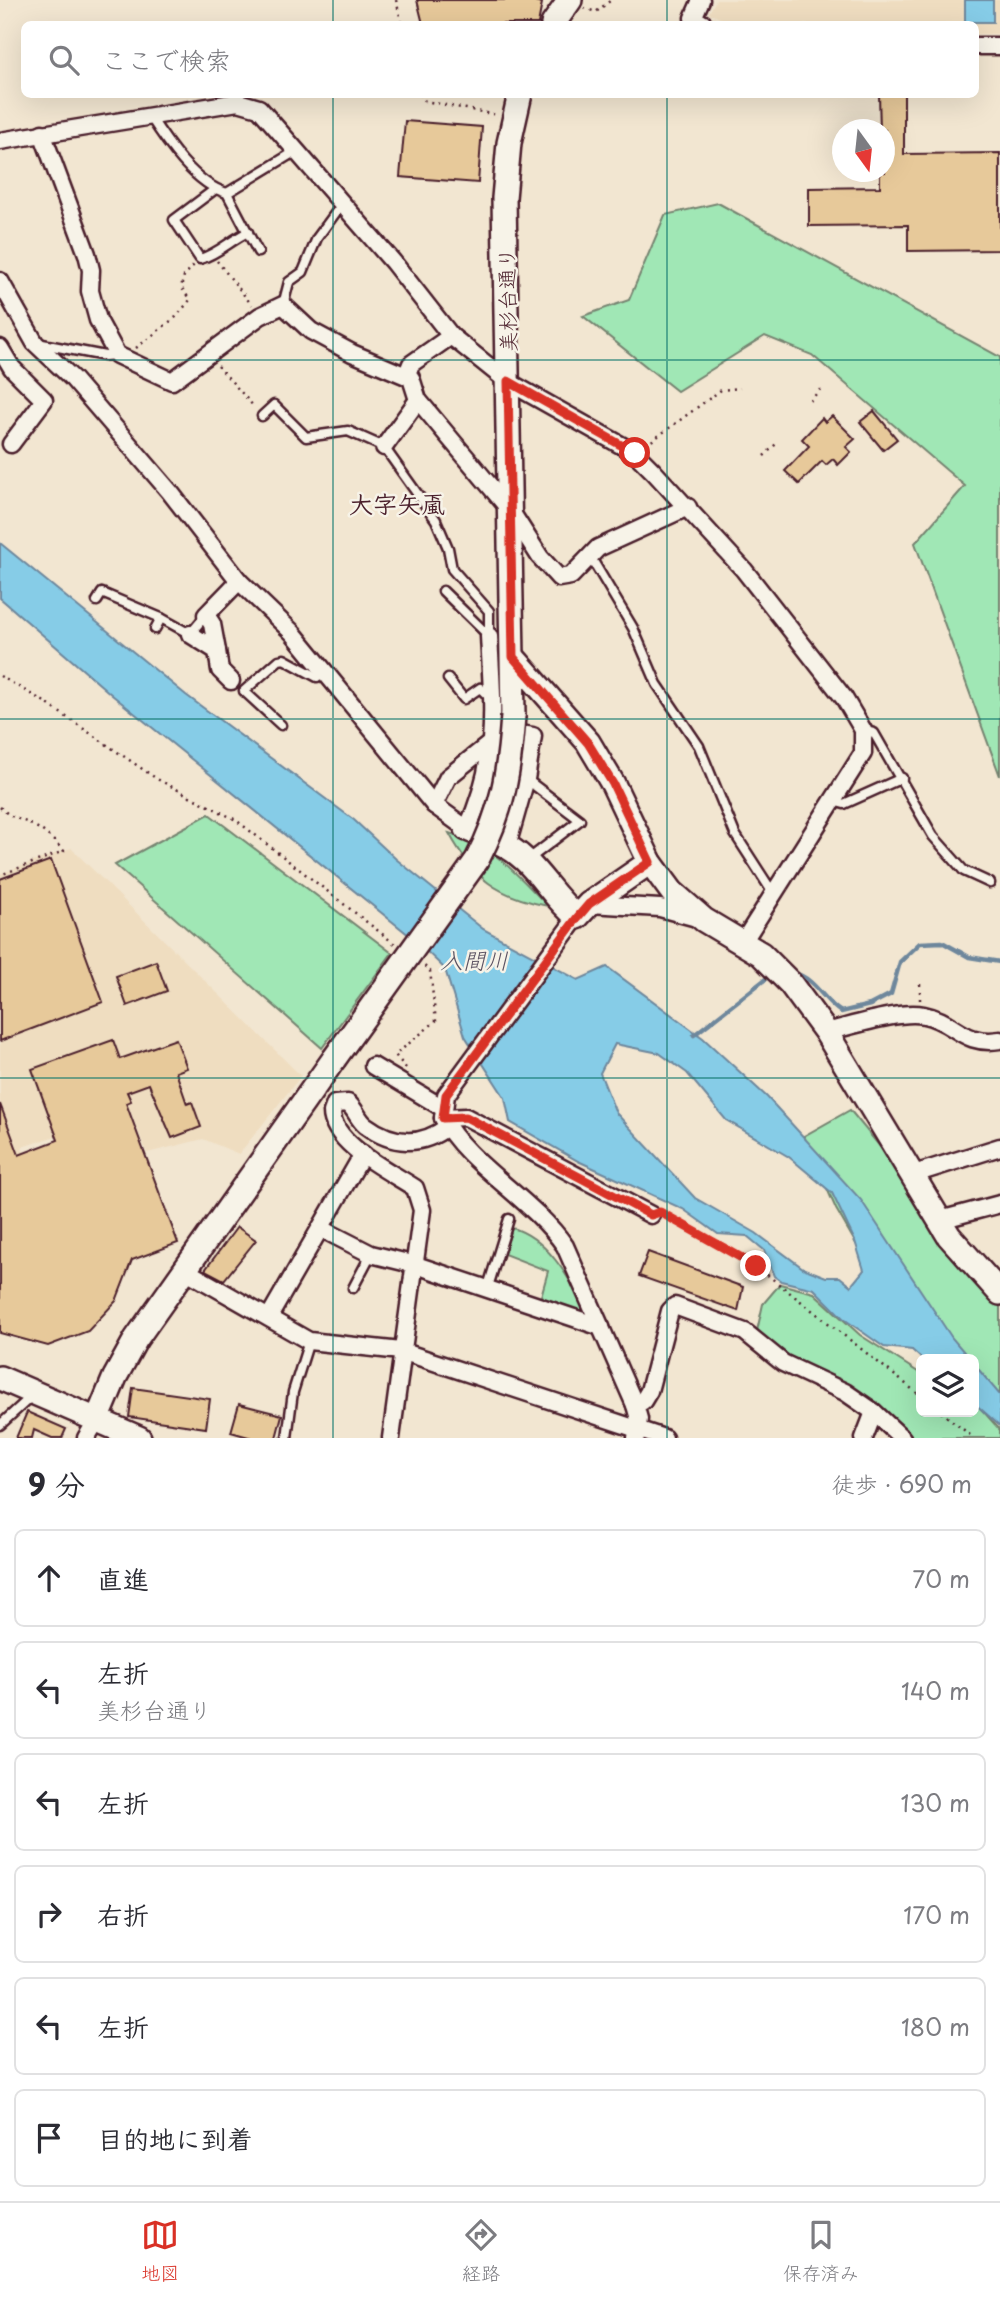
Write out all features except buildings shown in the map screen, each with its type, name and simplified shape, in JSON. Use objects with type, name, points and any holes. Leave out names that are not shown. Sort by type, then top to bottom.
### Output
[{"type":"street","points":[[698,21],[693,18],[701,0]]},
{"type":"street","points":[[557,21],[575,2]]},
{"type":"street","points":[[979,46],[1000,46]]},
{"type":"street","name":"美杉台通り","points":[[93,1432],[136,1339],[482,850],[504,797],[513,716],[505,198],[519,98]]},
{"type":"street","points":[[0,141],[150,116],[250,103],[259,108],[297,150],[451,336],[508,381],[635,453],[688,507],[744,570],[844,698],[863,730],[863,753],[743,942]]},
{"type":"street","points":[[42,133],[87,254],[91,270],[90,291],[99,320],[121,357],[172,381],[260,317],[283,305],[311,331],[377,365],[407,374],[411,378],[418,400],[510,510],[540,557],[559,578],[571,576],[590,554],[688,507]]},
{"type":"street","points":[[0,281],[24,328],[35,343],[73,379],[162,482],[239,581],[293,633],[433,805],[467,829],[507,846],[527,861],[556,899],[583,911],[660,908],[704,920]]},
{"type":"street","points":[[11,443],[44,400],[12,368],[0,347],[24,328]]},
{"type":"street","points":[[407,374],[411,364],[451,336]]},
{"type":"street","points":[[384,447],[418,400]]},
{"type":"street","points":[[231,681],[220,670],[212,624],[206,615],[239,581]]},
{"type":"street","points":[[190,634],[217,650]]},
{"type":"street","points":[[467,829],[488,775],[493,736],[489,636]]},
{"type":"street","points":[[513,657],[594,752],[650,862],[672,892],[704,920],[743,942],[780,973],[826,1032],[949,1236],[1000,1293]]},
{"type":"street","points":[[433,805],[448,777],[493,736],[533,736],[526,779],[507,846]]},
{"type":"street","points":[[391,1438],[415,1265],[421,1200],[415,1188],[363,1154],[337,1132],[332,1121],[335,1104],[348,1103],[365,1125],[399,1140],[428,1140],[556,942],[583,911],[650,862]]},
{"type":"street","points":[[826,1032],[921,1014],[937,1020],[970,1040],[1000,1041]]},
{"type":"street","points":[[373,1066],[445,1112],[466,1117],[651,1215]]},
{"type":"street","points":[[445,1112],[456,1139],[551,1225],[565,1246],[635,1405],[638,1434]]},
{"type":"street","points":[[914,1174],[985,1159],[1000,1147]]},
{"type":"street","points":[[268,1317],[363,1154]]},
{"type":"street","points":[[940,1220],[1000,1204]]},
{"type":"street","points":[[321,1228],[371,1254],[415,1265],[601,1327]]},
{"type":"street","points":[[183,1269],[309,1341],[401,1351],[638,1434],[664,1438]]},
{"type":"street","points":[[635,1405],[643,1401],[649,1391],[670,1311],[675,1306],[746,1332],[783,1363],[845,1392],[874,1412],[902,1438]]},
{"type":"street","points":[[0,1378],[36,1393],[93,1432],[139,1438]]},
{"type":"street","points":[[864,1438],[874,1412]]},
{"type":"lane","points":[[150,116],[163,136],[214,190],[227,193],[297,150]]},
{"type":"lane","points":[[214,190],[174,220],[200,260],[213,256],[228,241],[248,232]]},
{"type":"lane","points":[[227,193],[258,252]]},
{"type":"lane","points":[[283,305],[289,282],[303,272],[317,238],[342,204]]},
{"type":"lane","points":[[35,343],[121,357]]},
{"type":"lane","points":[[261,416],[274,405],[306,437],[348,430],[384,447],[436,520],[448,548],[452,569],[489,611],[489,636]]},
{"type":"lane","points":[[590,554],[633,628],[657,684],[699,746],[734,834],[773,893]]},
{"type":"lane","points":[[443,591],[489,636]]},
{"type":"lane","points":[[97,601],[102,593],[161,618],[190,634],[206,615]]},
{"type":"lane","points":[[155,629],[161,618]]},
{"type":"lane","points":[[281,725],[244,691],[279,660],[317,677],[325,671]]},
{"type":"lane","points":[[448,679],[464,699],[481,688],[493,702]]},
{"type":"lane","points":[[863,730],[874,733],[933,836],[964,871],[990,883]]},
{"type":"lane","points":[[833,801],[844,804],[902,778]]},
{"type":"lane","points":[[526,779],[580,820],[527,861]]},
{"type":"lane","points":[[487,1290],[509,1219]]},
{"type":"lane","points":[[353,1288],[371,1254]]},
{"type":"lane","points":[[286,1438],[293,1392],[309,1341]]},
{"type":"lane","points":[[0,1425],[36,1393]]},
{"type":"path","points":[[396,0],[401,21]]},
{"type":"path","points":[[575,2],[596,12],[611,0]]},
{"type":"path","points":[[423,98],[514,119]]},
{"type":"path","points":[[213,256],[260,317]]},
{"type":"path","points":[[121,357],[176,317],[190,300],[181,287],[184,276],[200,260]]},
{"type":"path","points":[[208,355],[261,416]]},
{"type":"path","points":[[810,401],[823,386]]},
{"type":"path","points":[[635,453],[706,400],[728,388],[740,388]]},
{"type":"path","points":[[764,456],[776,444]]},
{"type":"path","points":[[0,677],[43,701],[157,779],[236,820],[400,947]]},
{"type":"path","points":[[0,807],[12,819],[31,824],[46,833],[64,851],[0,875]]},
{"type":"path","points":[[409,1072],[395,1055],[436,1021],[429,971],[420,963]]},
{"type":"path","points":[[651,1215],[660,1212],[756,1266],[916,1392]]},
{"type":"path","points":[[947,1417],[974,1438]]},
{"type":"shaded area","points":[[716,0],[1000,0],[1000,34],[979,34],[979,21],[726,21],[709,13]]},
{"type":"shaded area","points":[[71,848],[301,1076],[239,1154],[203,1139],[147,1153],[130,1111],[22,1147],[28,1165],[0,1176],[0,874]]},
{"type":"green space","points":[[718,203],[1000,357],[1000,776],[915,543],[965,486],[812,355],[765,336],[677,391],[583,316],[629,300],[665,215]]},
{"type":"green space","points":[[209,814],[392,953],[322,1048],[115,865]]},
{"type":"green space","points":[[449,833],[465,838],[491,853],[515,872],[548,906],[515,897],[489,883],[468,862]]},
{"type":"green space","points":[[850,1110],[1000,1293],[1000,1395],[979,1373],[979,1354],[961,1354],[870,1268],[836,1209],[804,1136]]},
{"type":"green space","points":[[512,1228],[536,1240],[555,1260],[585,1308],[581,1317],[540,1300],[548,1271],[504,1254]]},
{"type":"green space","points":[[780,1284],[814,1293],[860,1335],[916,1371],[916,1417],[979,1417],[979,1407],[1000,1430],[1000,1438],[908,1438],[785,1358],[757,1331],[763,1304]]},
{"type":"water","points":[[965,0],[993,0],[993,22],[965,21]]},
{"type":"water","name":"入間川","points":[[0,543],[186,695],[354,820],[396,859],[483,929],[578,980],[607,967],[703,1038],[767,1097],[861,1200],[952,1338],[966,1354],[916,1354],[912,1350],[884,1347],[844,1319],[814,1289],[781,1281],[774,1276],[764,1250],[747,1236],[718,1234],[683,1209],[578,1161],[510,1122],[505,1098],[465,1036],[445,969],[415,940],[112,695],[0,598]],"holes":[[[615,1044],[659,1053],[687,1073],[726,1120],[789,1157],[832,1193],[855,1241],[864,1270],[851,1286],[840,1277],[826,1277],[803,1268],[756,1233],[695,1198],[616,1113],[600,1073]]]},
{"type":"water","points":[[979,1370],[1000,1395],[1000,1426],[979,1407]]},
{"type":"waterway","points":[[794,973],[808,980],[841,1012],[870,1005],[891,994],[900,962],[920,943],[942,942],[969,957],[1000,962]]},
{"type":"waterway","points":[[694,1035],[772,974]]},
{"type":"district","name":"大字矢颪","points":[[397,503]]},
{"type":"route","points":[[635,453],[508,381],[513,657],[588,743],[601,762],[650,862],[589,904],[556,942],[446,1095],[443,1118],[466,1117],[507,1137],[543,1161],[651,1215],[660,1212],[698,1231],[756,1266]]}]
